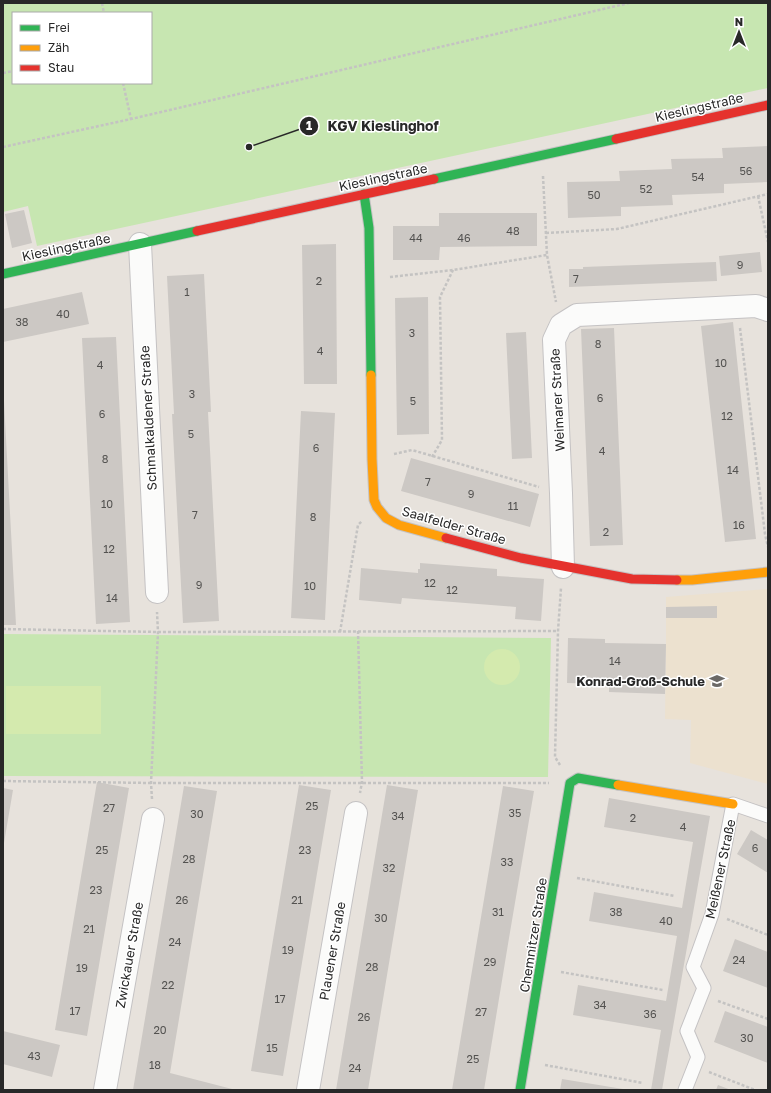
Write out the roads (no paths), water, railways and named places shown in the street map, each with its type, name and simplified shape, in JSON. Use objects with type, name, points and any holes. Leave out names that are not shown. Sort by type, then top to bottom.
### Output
[{"type":"street","name":"Kieslingstraße","points":[[3,274],[768,105]]},
{"type":"street","name":"Saalfelder Straße","points":[[364,194],[369,228],[372,459],[374,500],[377,507],[386,518],[414,529],[521,558],[632,579],[692,580],[768,572]]},
{"type":"street","name":"Schmalkaldener Straße","points":[[140,244],[157,592]]},
{"type":"street","name":"Weimarer Straße","points":[[563,567],[554,340],[561,325],[577,315],[756,306],[768,310]]},
{"type":"street","name":"Meißener Straße","points":[[570,783],[578,778],[733,804]]},
{"type":"street","name":"Chemnitzer Straße","points":[[520,1090],[570,783]]},
{"type":"street","name":"Plauener Straße","points":[[308,1090],[356,813]]},
{"type":"street","name":"Zwickauer Straße","points":[[105,1090],[153,820]]},
{"type":"lane","name":"Meißener Straße","points":[[685,1090],[698,1057],[687,1031],[704,988],[693,968],[712,914],[733,804],[768,816]]},
{"type":"place","name":"KGV Kieslinghof","points":[[249,147]]},
{"type":"place","name":"Konrad-Groß-Schule","points":[[717,681]]}]
